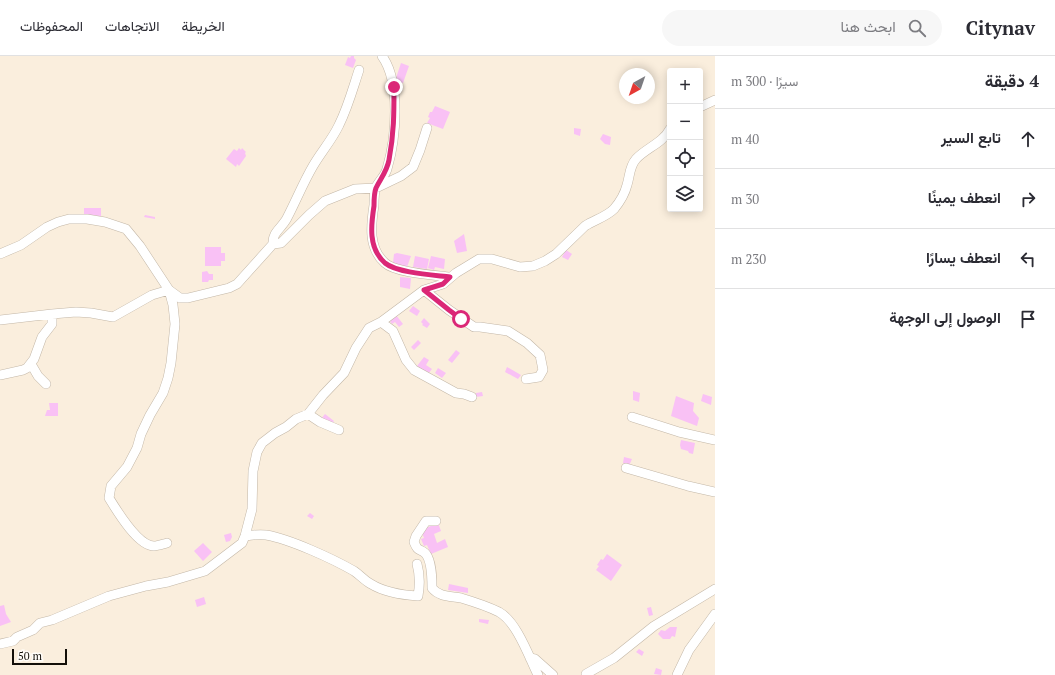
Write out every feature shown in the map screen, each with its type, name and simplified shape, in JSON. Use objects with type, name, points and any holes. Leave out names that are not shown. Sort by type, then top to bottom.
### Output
[{"type":"street","points":[[382,56],[392,77],[394,87],[395,116],[394,132],[387,170],[376,188],[371,222],[373,241],[379,256],[385,263],[392,267],[450,277]]},
{"type":"street","points":[[273,244],[272,239],[274,234],[287,220],[314,165],[339,126],[359,70]]},
{"type":"street","points":[[703,106],[715,100]]},
{"type":"street","points":[[169,290],[180,298],[188,298],[229,288],[237,284],[273,244],[281,243],[309,215],[325,202],[355,189],[376,188],[401,176],[412,167],[428,128]]},
{"type":"street","points":[[0,644],[13,641],[17,637],[32,630],[40,623],[52,620],[109,596],[168,582],[205,571],[242,543],[252,509],[253,471],[257,452],[262,443],[296,419],[308,414],[323,395],[344,373],[363,336],[369,328],[381,322],[424,290],[443,284],[450,277],[479,260],[492,259],[520,267],[527,267],[551,258],[590,222],[610,213],[615,208],[626,190],[630,171],[635,160],[667,133]]},
{"type":"street","points":[[0,254],[21,245],[58,222],[69,219],[87,219],[105,222],[126,230],[140,246],[169,290],[173,305],[174,324],[171,363],[168,378],[127,467],[110,486],[109,498],[134,534],[144,542],[153,546],[167,543]]},
{"type":"street","points":[[0,320],[76,312],[113,317],[152,295],[169,290]]},
{"type":"street","points":[[424,290],[449,310],[474,327],[508,332],[527,343],[540,355],[543,370],[539,377],[526,379]]},
{"type":"street","points":[[0,375],[23,370],[31,364],[42,337],[52,324],[52,314]]},
{"type":"street","points":[[381,322],[393,331],[406,360],[414,370],[456,393],[472,397]]},
{"type":"street","points":[[31,364],[38,376],[46,384]]},
{"type":"street","points":[[308,414],[320,422],[339,430]]},
{"type":"street","points":[[632,417],[679,432],[715,440]]},
{"type":"street","points":[[626,468],[688,486],[715,492]]},
{"type":"street","points":[[436,521],[426,521],[416,536],[414,542],[416,548],[425,553],[430,561],[432,588],[440,594],[461,598],[500,612],[513,626],[538,675]]},
{"type":"street","points":[[245,536],[266,535],[278,538],[330,559],[354,572],[376,587],[410,596],[418,596],[420,574],[417,564]]},
{"type":"street","points":[[586,674],[614,658],[654,626],[715,589]]},
{"type":"street","points":[[677,675],[689,650],[715,614]]},
{"type":"street","points":[[530,658],[535,659],[553,675]]},
{"type":"building","points":[[351,56],[354,56],[356,60],[353,68],[345,65],[348,57],[350,58]]},
{"type":"building","points":[[401,63],[409,66],[403,83],[395,81]]},
{"type":"building","points":[[435,106],[450,112],[443,129],[427,123],[430,118],[428,117],[430,112],[432,112]]},
{"type":"building","points":[[574,128],[581,129],[580,136],[574,134]]},
{"type":"building","points":[[603,134],[611,137],[610,145],[605,144],[600,139]]},
{"type":"building","points":[[239,148],[241,150],[242,148],[246,152],[246,156],[239,166],[237,164],[236,167],[226,159],[234,149],[237,151]]},
{"type":"building","points":[[84,208],[101,208],[101,216],[84,215]]},
{"type":"building","points":[[145,215],[155,217],[155,219],[144,217]]},
{"type":"building","points":[[464,234],[467,251],[457,253],[454,241]]},
{"type":"building","points":[[205,247],[221,247],[221,253],[225,253],[225,261],[221,261],[221,266],[205,266]]},
{"type":"building","points":[[566,250],[572,254],[568,260],[562,257]]},
{"type":"building","points":[[397,253],[411,256],[407,267],[393,263],[394,254]]},
{"type":"building","points":[[415,256],[429,259],[427,269],[413,267]]},
{"type":"building","points":[[431,256],[445,259],[444,269],[435,267],[434,270],[428,268]]},
{"type":"building","points":[[207,271],[209,274],[213,274],[213,280],[202,282],[202,272]]},
{"type":"building","points":[[400,277],[411,278],[410,289],[400,287]]},
{"type":"building","points":[[413,306],[420,311],[417,316],[409,311]]},
{"type":"building","points":[[396,315],[403,324],[399,327],[395,322],[392,324],[389,320]]},
{"type":"building","points":[[424,318],[430,324],[427,328],[422,325],[423,324],[421,322]]},
{"type":"building","points":[[418,340],[421,343],[414,350],[411,347]]},
{"type":"building","points":[[456,350],[460,353],[452,363],[448,360]]},
{"type":"building","points":[[424,357],[429,360],[426,365],[432,369],[428,374],[417,366]]},
{"type":"building","points":[[507,367],[521,375],[518,379],[505,372]]},
{"type":"building","points":[[438,368],[446,373],[442,378],[435,373]]},
{"type":"building","points":[[633,391],[640,393],[639,402],[633,400]]},
{"type":"building","points":[[482,392],[483,396],[476,397],[476,393]]},
{"type":"building","points":[[703,394],[712,397],[711,405],[701,401]]},
{"type":"building","points":[[676,396],[694,403],[693,411],[699,418],[697,426],[671,416]]},
{"type":"building","points":[[49,403],[58,403],[58,416],[45,416],[47,410],[50,410]]},
{"type":"building","points":[[325,414],[334,421],[331,425],[321,419]]},
{"type":"building","points":[[681,440],[695,443],[693,454],[681,449]]},
{"type":"building","points":[[624,457],[632,459],[629,466],[623,463]]},
{"type":"building","points":[[310,513],[314,516],[312,519],[307,516]]},
{"type":"building","points":[[438,523],[441,531],[434,534],[437,543],[445,539],[448,547],[431,554],[427,545],[424,546],[421,539],[424,538],[421,530]]},
{"type":"building","points":[[231,533],[232,537],[230,541],[226,542],[224,535]]},
{"type":"building","points":[[203,543],[212,552],[203,561],[194,551]]},
{"type":"building","points":[[607,554],[622,565],[611,581],[596,570],[601,559],[603,560]]},
{"type":"building","points":[[449,584],[468,588],[468,593],[448,590]]},
{"type":"building","points":[[204,597],[206,604],[197,607],[195,600]]},
{"type":"building","points":[[4,605],[6,614],[11,622],[0,626],[0,606]]},
{"type":"building","points":[[651,607],[653,615],[649,616],[647,608]]},
{"type":"building","points":[[479,619],[489,620],[488,624],[479,622]]},
{"type":"building","points":[[670,627],[677,627],[675,637],[672,636],[670,639],[663,639],[658,634],[661,630],[665,631]]},
{"type":"building","points":[[639,649],[644,652],[642,656],[636,652]]},
{"type":"building","points":[[656,668],[662,670],[661,675],[654,674]]},
{"type":"route","points":[[394,87],[394,132],[387,170],[376,188],[371,222],[373,241],[379,256],[385,263],[392,267],[450,277],[443,284],[424,290],[461,319]]}]
